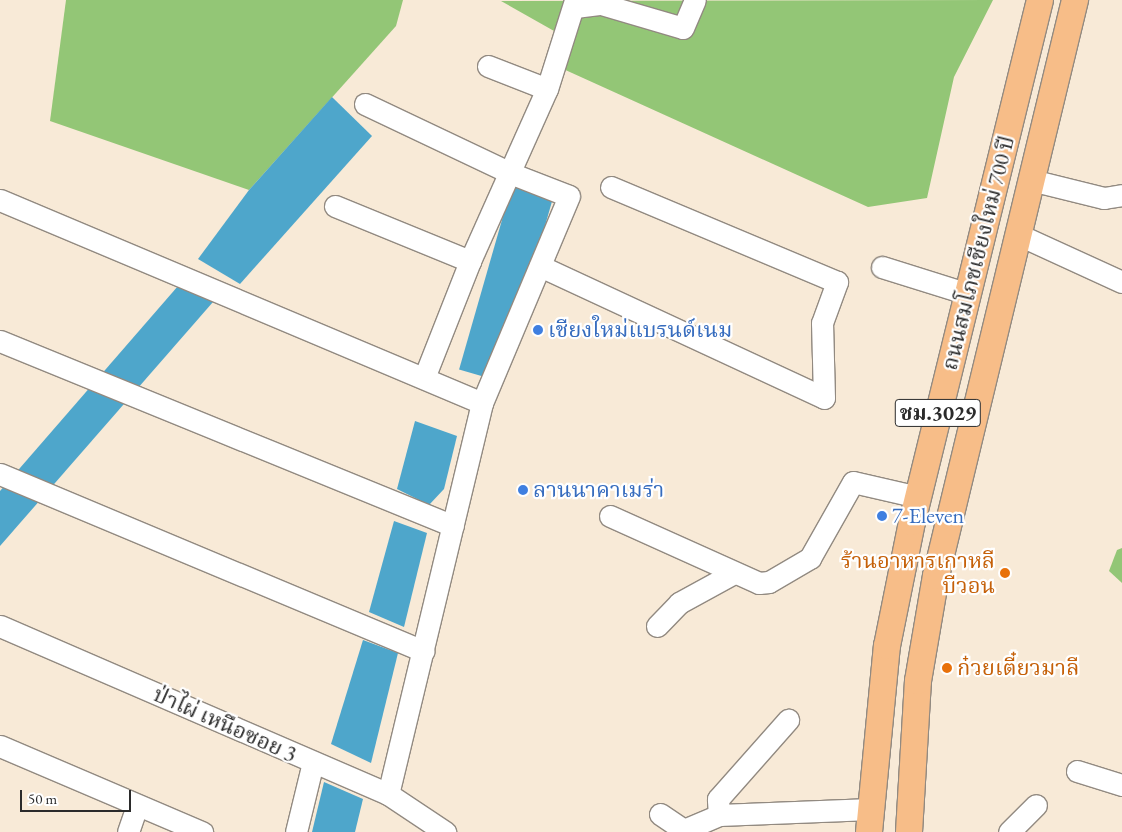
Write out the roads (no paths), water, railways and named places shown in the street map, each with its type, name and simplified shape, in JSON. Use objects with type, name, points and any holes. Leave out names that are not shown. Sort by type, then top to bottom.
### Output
[{"type":"main road","name":"ถนนสมโภชเชียงใหม่ 700 ปี","points":[[870,821],[887,646],[918,497],[1040,0]]},
{"type":"main road","name":"ถนนสมโภชเชียงใหม่ 700 ปี","points":[[908,832],[918,681],[936,576],[1075,0]]},
{"type":"street","points":[[424,378],[470,261],[547,89],[575,4],[601,4],[683,28],[695,0]]},
{"type":"street","points":[[488,66],[547,89]]},
{"type":"street","points":[[365,104],[510,172],[569,196],[482,403],[424,651],[388,794]]},
{"type":"street","points":[[1032,174],[1104,184],[1122,182]]},
{"type":"street","points":[[1032,174],[1104,198],[1122,195]]},
{"type":"street","points":[[540,266],[824,398],[822,323],[837,282],[611,187]]},
{"type":"street","points":[[0,200],[482,403]]},
{"type":"street","points":[[334,206],[470,261]]},
{"type":"street","points":[[1017,234],[1122,282]]},
{"type":"street","points":[[882,267],[968,294]]},
{"type":"street","points":[[0,341],[453,526]]},
{"type":"street","points":[[2,474],[52,497],[424,651]]},
{"type":"street","points":[[610,516],[759,583],[770,582],[804,564],[810,558],[853,482],[918,497]]},
{"type":"street","points":[[657,626],[679,604],[734,573]]},
{"type":"street","name":"ป่าไผ่ เหนือซอย 3","points":[[0,626],[388,794],[445,832]]},
{"type":"street","points":[[719,815],[718,799],[788,720]]},
{"type":"street","points":[[0,746],[137,806],[202,832]]},
{"type":"street","points":[[296,832],[313,762]]},
{"type":"street","points":[[1077,770],[1122,785]]},
{"type":"street","points":[[1009,832],[1036,805]]},
{"type":"street","points":[[128,832],[137,806]]},
{"type":"street","points":[[660,814],[684,830],[719,815],[870,821]]},
{"type":"water","points":[[332,97],[372,136],[240,284],[198,259],[249,190]]},
{"type":"water","points":[[512,185],[553,197],[500,381],[459,370]]},
{"type":"water","points":[[178,286],[213,302],[0,546],[0,491]]},
{"type":"water","points":[[415,421],[457,436],[444,489],[429,505],[397,489]]},
{"type":"water","points":[[394,521],[427,533],[404,627],[369,612]]},
{"type":"water","points":[[363,640],[398,653],[371,763],[331,744]]},
{"type":"water","points":[[324,782],[363,799],[355,832],[312,832]]},
{"type":"place","name":"เชียงใหม่แบรนด์เนม","points":[[538,330]]},
{"type":"place","name":"ลานนาคาเมร่า","points":[[523,490]]},
{"type":"place","name":"7-Eleven","points":[[882,516]]},
{"type":"place","name":"ร้านอาหารเกาหลี บีวอน","points":[[1005,573]]},
{"type":"place","name":"ก๋วยเตี๋ยวมาลี","points":[[947,668]]}]
